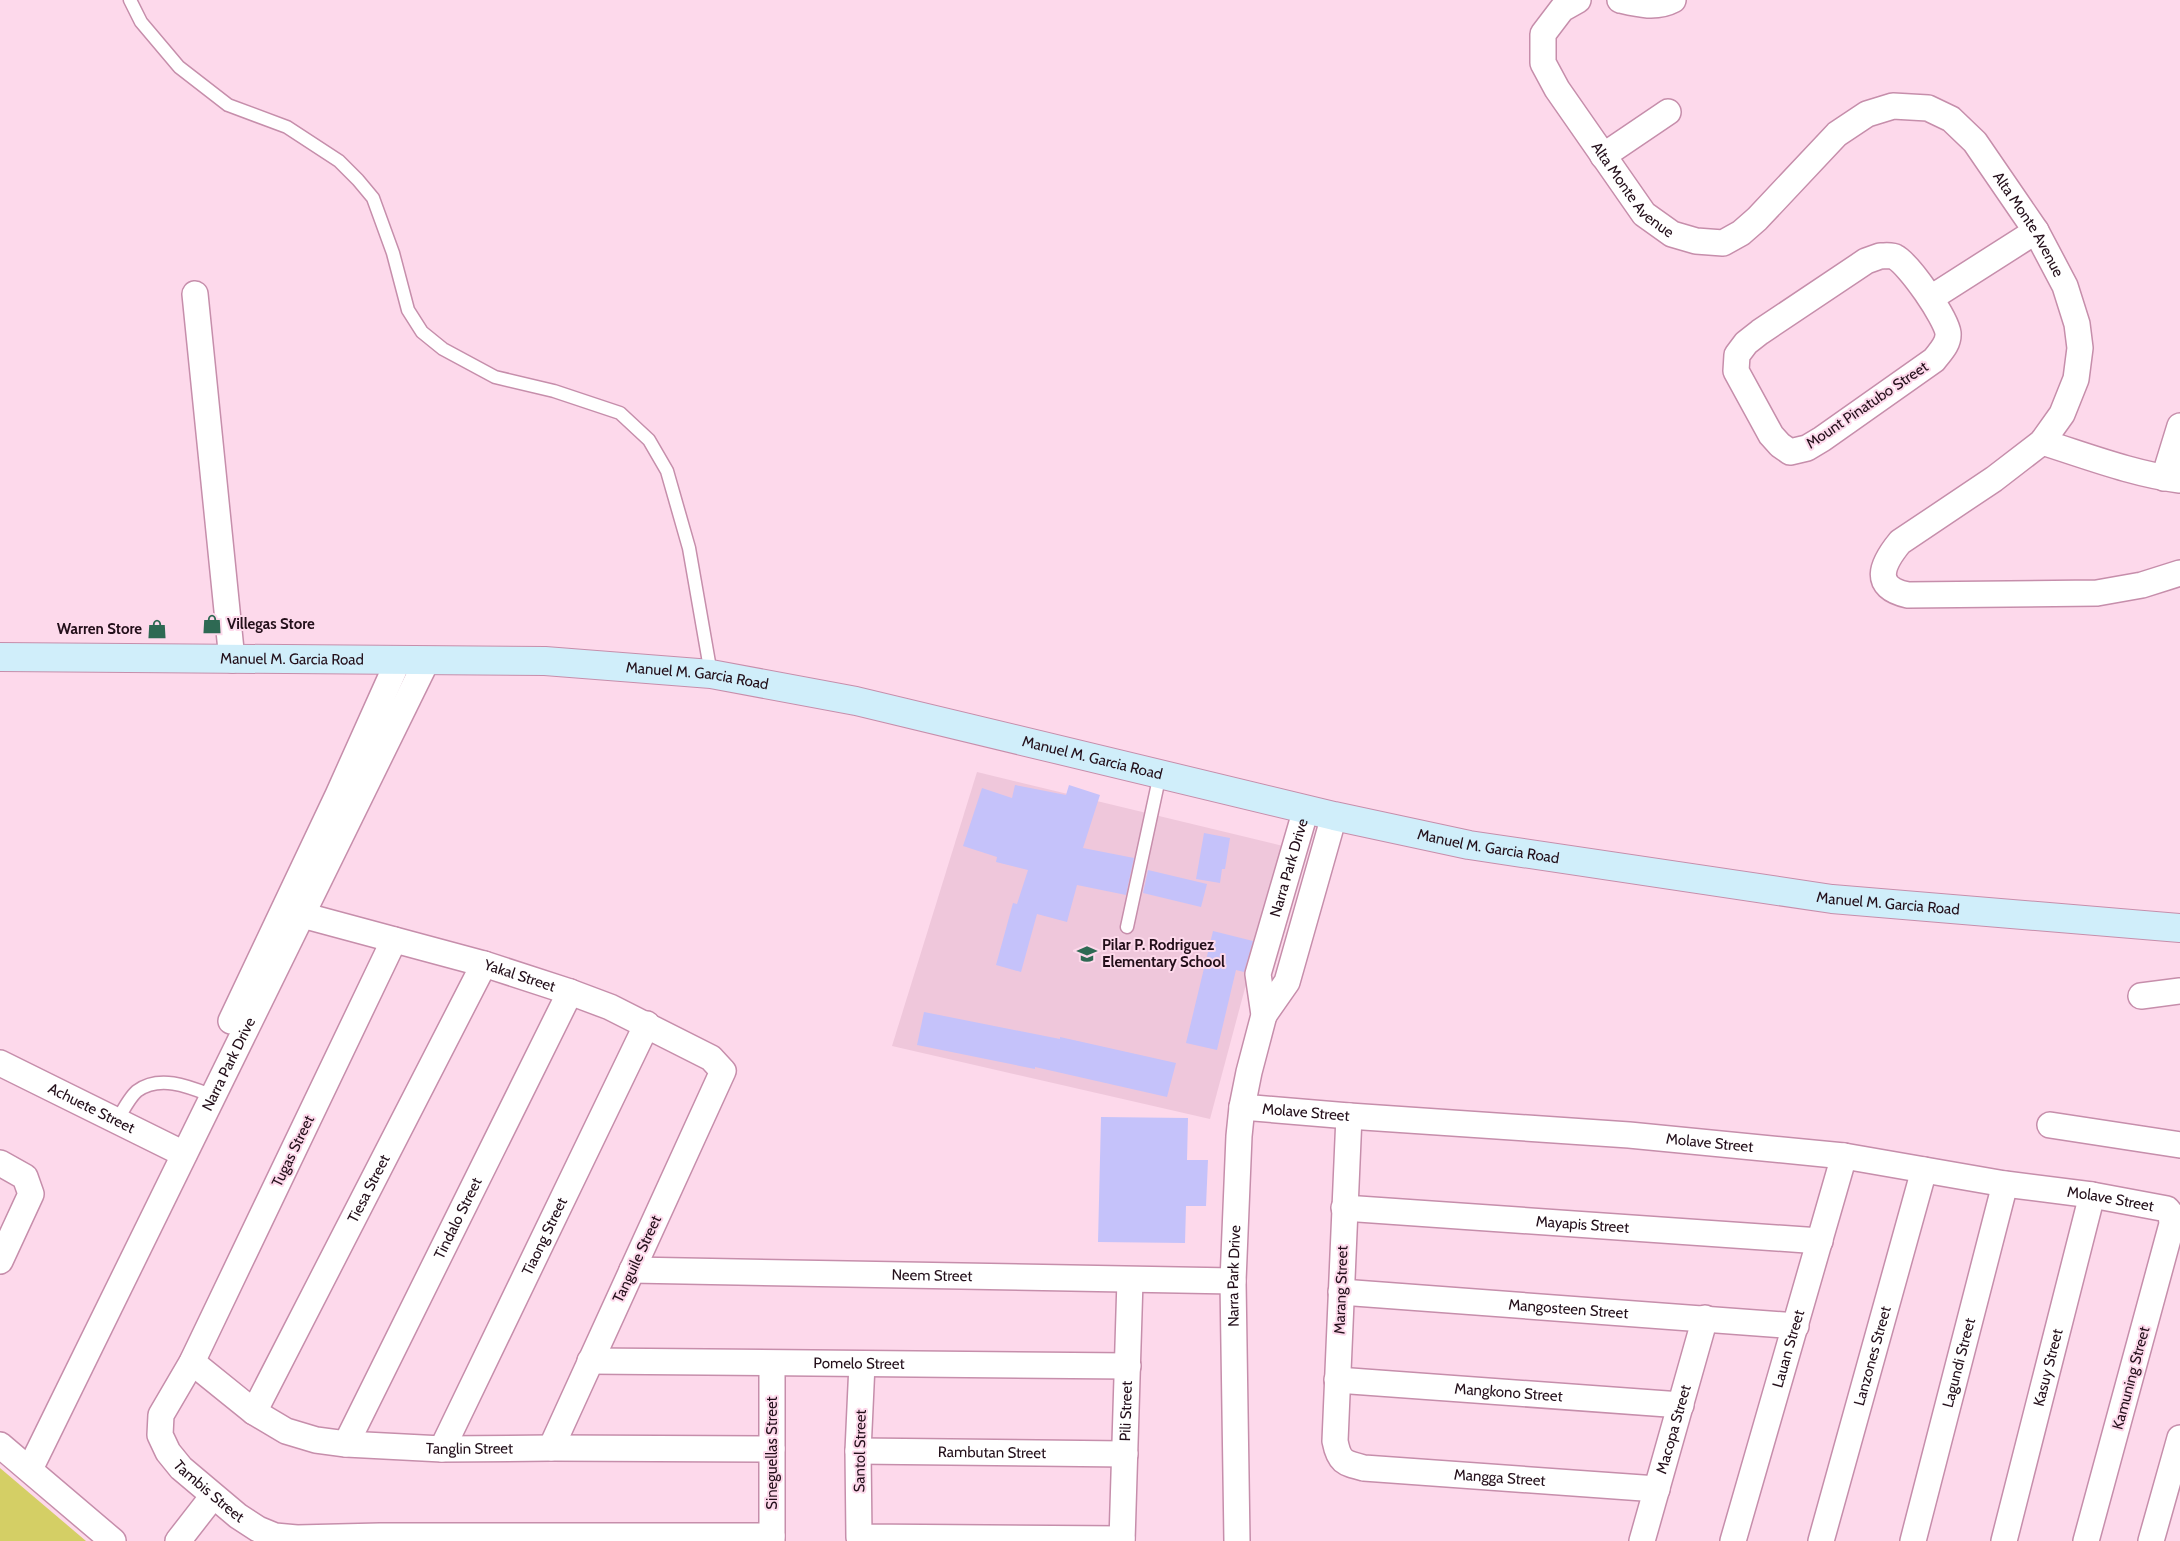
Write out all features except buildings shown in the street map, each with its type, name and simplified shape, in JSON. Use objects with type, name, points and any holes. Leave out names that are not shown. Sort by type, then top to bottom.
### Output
[{"type":"main road","name":"Manuel M. Garcia Road","points":[[0,657],[546,661],[711,674],[856,701],[1334,816],[1469,845],[1616,869],[1832,899],[2180,928]]},
{"type":"street","name":"Alta Monte Avenue","points":[[1578,0],[1562,9],[1543,34],[1543,63],[1557,89],[1644,214],[1672,234],[1696,241],[1723,243],[1741,233],[1757,219],[1837,134],[1868,114],[1893,106],[1928,108],[1951,119],[1975,142],[2036,231],[2065,286],[2076,324],[2080,348],[2076,379],[2062,414],[2042,442],[1994,479],[1900,542],[1888,555],[1883,567],[1883,579],[1888,587],[1896,592],[1908,595],[2098,593],[2142,585],[2180,573]]},
{"type":"street","points":[[1620,0],[1644,6],[1666,4],[1673,0]]},
{"type":"street","points":[[1603,156],[1668,112]]},
{"type":"street","points":[[1931,298],[2036,231]]},
{"type":"street","name":"Mount Pinatubo Street","points":[[1880,256],[1894,256],[1931,298],[1948,334],[1947,343],[1934,360],[1807,448],[1790,452],[1770,435],[1736,371],[1737,355],[1746,342],[1866,261],[1880,256]]},
{"type":"street","points":[[195,294],[232,660]]},
{"type":"street","points":[[2042,442],[2172,479],[2180,426]]},
{"type":"street","name":"Narra Park Drive","points":[[113,1541],[16,1458],[178,1151],[206,1093],[399,659]]},
{"type":"street","name":"Narra Park Drive","points":[[206,1093],[302,915],[427,660]]},
{"type":"street","name":"Narra Park Drive","points":[[1264,1015],[1258,974],[1306,809]]},
{"type":"street","name":"Narra Park Drive","points":[[1237,1541],[1233,1281],[1242,1107],[1264,1015],[1287,982],[1334,816]]},
{"type":"street","name":"Yakal Street","points":[[302,915],[484,964],[570,992],[647,1024],[711,1058],[723,1071]]},
{"type":"street","name":"Tugas Street","points":[[192,1362],[394,940]]},
{"type":"street","name":"Tiesa Street","points":[[254,1412],[484,964]]},
{"type":"street","points":[[2141,996],[2180,991]]},
{"type":"street","name":"Tindalo Street","points":[[346,1444],[570,992]]},
{"type":"street","name":"Tiaong Street","points":[[442,1449],[647,1024]]},
{"type":"street","name":"Achuete Street","points":[[0,1063],[178,1151]]},
{"type":"street","name":"Tanguile Street","points":[[550,1448],[723,1071]]},
{"type":"street","name":"Molave Street","points":[[1242,1107],[1629,1135],[1844,1156],[2005,1184],[2162,1207],[2171,1214]]},
{"type":"street","name":"Marang Street","points":[[1344,1461],[1337,1453],[1335,1441],[1344,1208],[1350,1116]]},
{"type":"street","points":[[2050,1125],[2180,1144]]},
{"type":"street","name":"Lauan Street","points":[[1733,1541],[1844,1156]]},
{"type":"street","points":[[0,1163],[25,1177],[30,1194],[0,1261]]},
{"type":"street","name":"Lanzones Street","points":[[1821,1541],[1924,1170]]},
{"type":"street","name":"Lagundi Street","points":[[1913,1541],[2005,1184]]},
{"type":"street","name":"Kasuy Street","points":[[2004,1541],[2092,1196]]},
{"type":"street","name":"Mayapis Street","points":[[1344,1208],[1820,1241]]},
{"type":"street","name":"Kamuning Street","points":[[2086,1541],[2169,1236],[2172,1224],[2171,1214]]},
{"type":"street","name":"Neem Street","points":[[632,1270],[1233,1281]]},
{"type":"street","name":"Pili Street","points":[[1122,1540],[1130,1280]]},
{"type":"street","name":"Mangosteen Street","points":[[1341,1292],[1796,1326]]},
{"type":"street","name":"Macopa Street","points":[[1642,1541],[1705,1318]]},
{"type":"street","name":"Pomelo Street","points":[[590,1361],[1128,1366]]},
{"type":"street","name":"Tanglin Street","points":[[192,1362],[254,1412],[286,1431],[316,1440],[346,1444],[442,1449],[772,1449]]},
{"type":"street","name":"Tambis Street","points":[[192,1362],[161,1415],[160,1435],[168,1452],[181,1468],[213,1496],[258,1528],[275,1536],[290,1538],[380,1536],[772,1539]]},
{"type":"street","name":"Sineguellas Street","points":[[772,1364],[772,1539]]},
{"type":"street","name":"Santol Street","points":[[862,1364],[858,1451],[859,1537],[1122,1540]]},
{"type":"street","name":"Mangkono Street","points":[[1338,1380],[1681,1405]]},
{"type":"street","points":[[2151,1541],[2180,1438]]},
{"type":"street","name":"Rambutan Street","points":[[858,1451],[1125,1454]]},
{"type":"street","name":"Mangga Street","points":[[1344,1461],[1364,1468],[1657,1489]]},
{"type":"street","points":[[178,1541],[213,1496]]},
{"type":"lane","points":[[130,0],[141,22],[179,66],[228,105],[287,127],[339,161],[358,180],[373,198],[393,253],[408,310],[422,332],[443,349],[495,377],[554,391],[620,413],[649,440],[666,471],[689,548],[711,674]]},
{"type":"lane","points":[[1127,926],[1160,774]]},
{"type":"lane","points":[[117,1121],[137,1092],[156,1083],[172,1083],[206,1093]]},
{"type":"shaded area","name":"Pilar P. Rodriguez Elementary School","points":[[977,772],[1283,846],[1210,1119],[892,1046]]},
{"type":"shaded area","points":[[0,1468],[86,1541],[0,1541]]},
{"type":"place","name":"Villegas Store","points":[[212,624]]},
{"type":"place","name":"Warren Store","points":[[157,629]]},
{"type":"place","name":"Pilar P. Rodriguez Elementary School","points":[[1087,954]]}]
